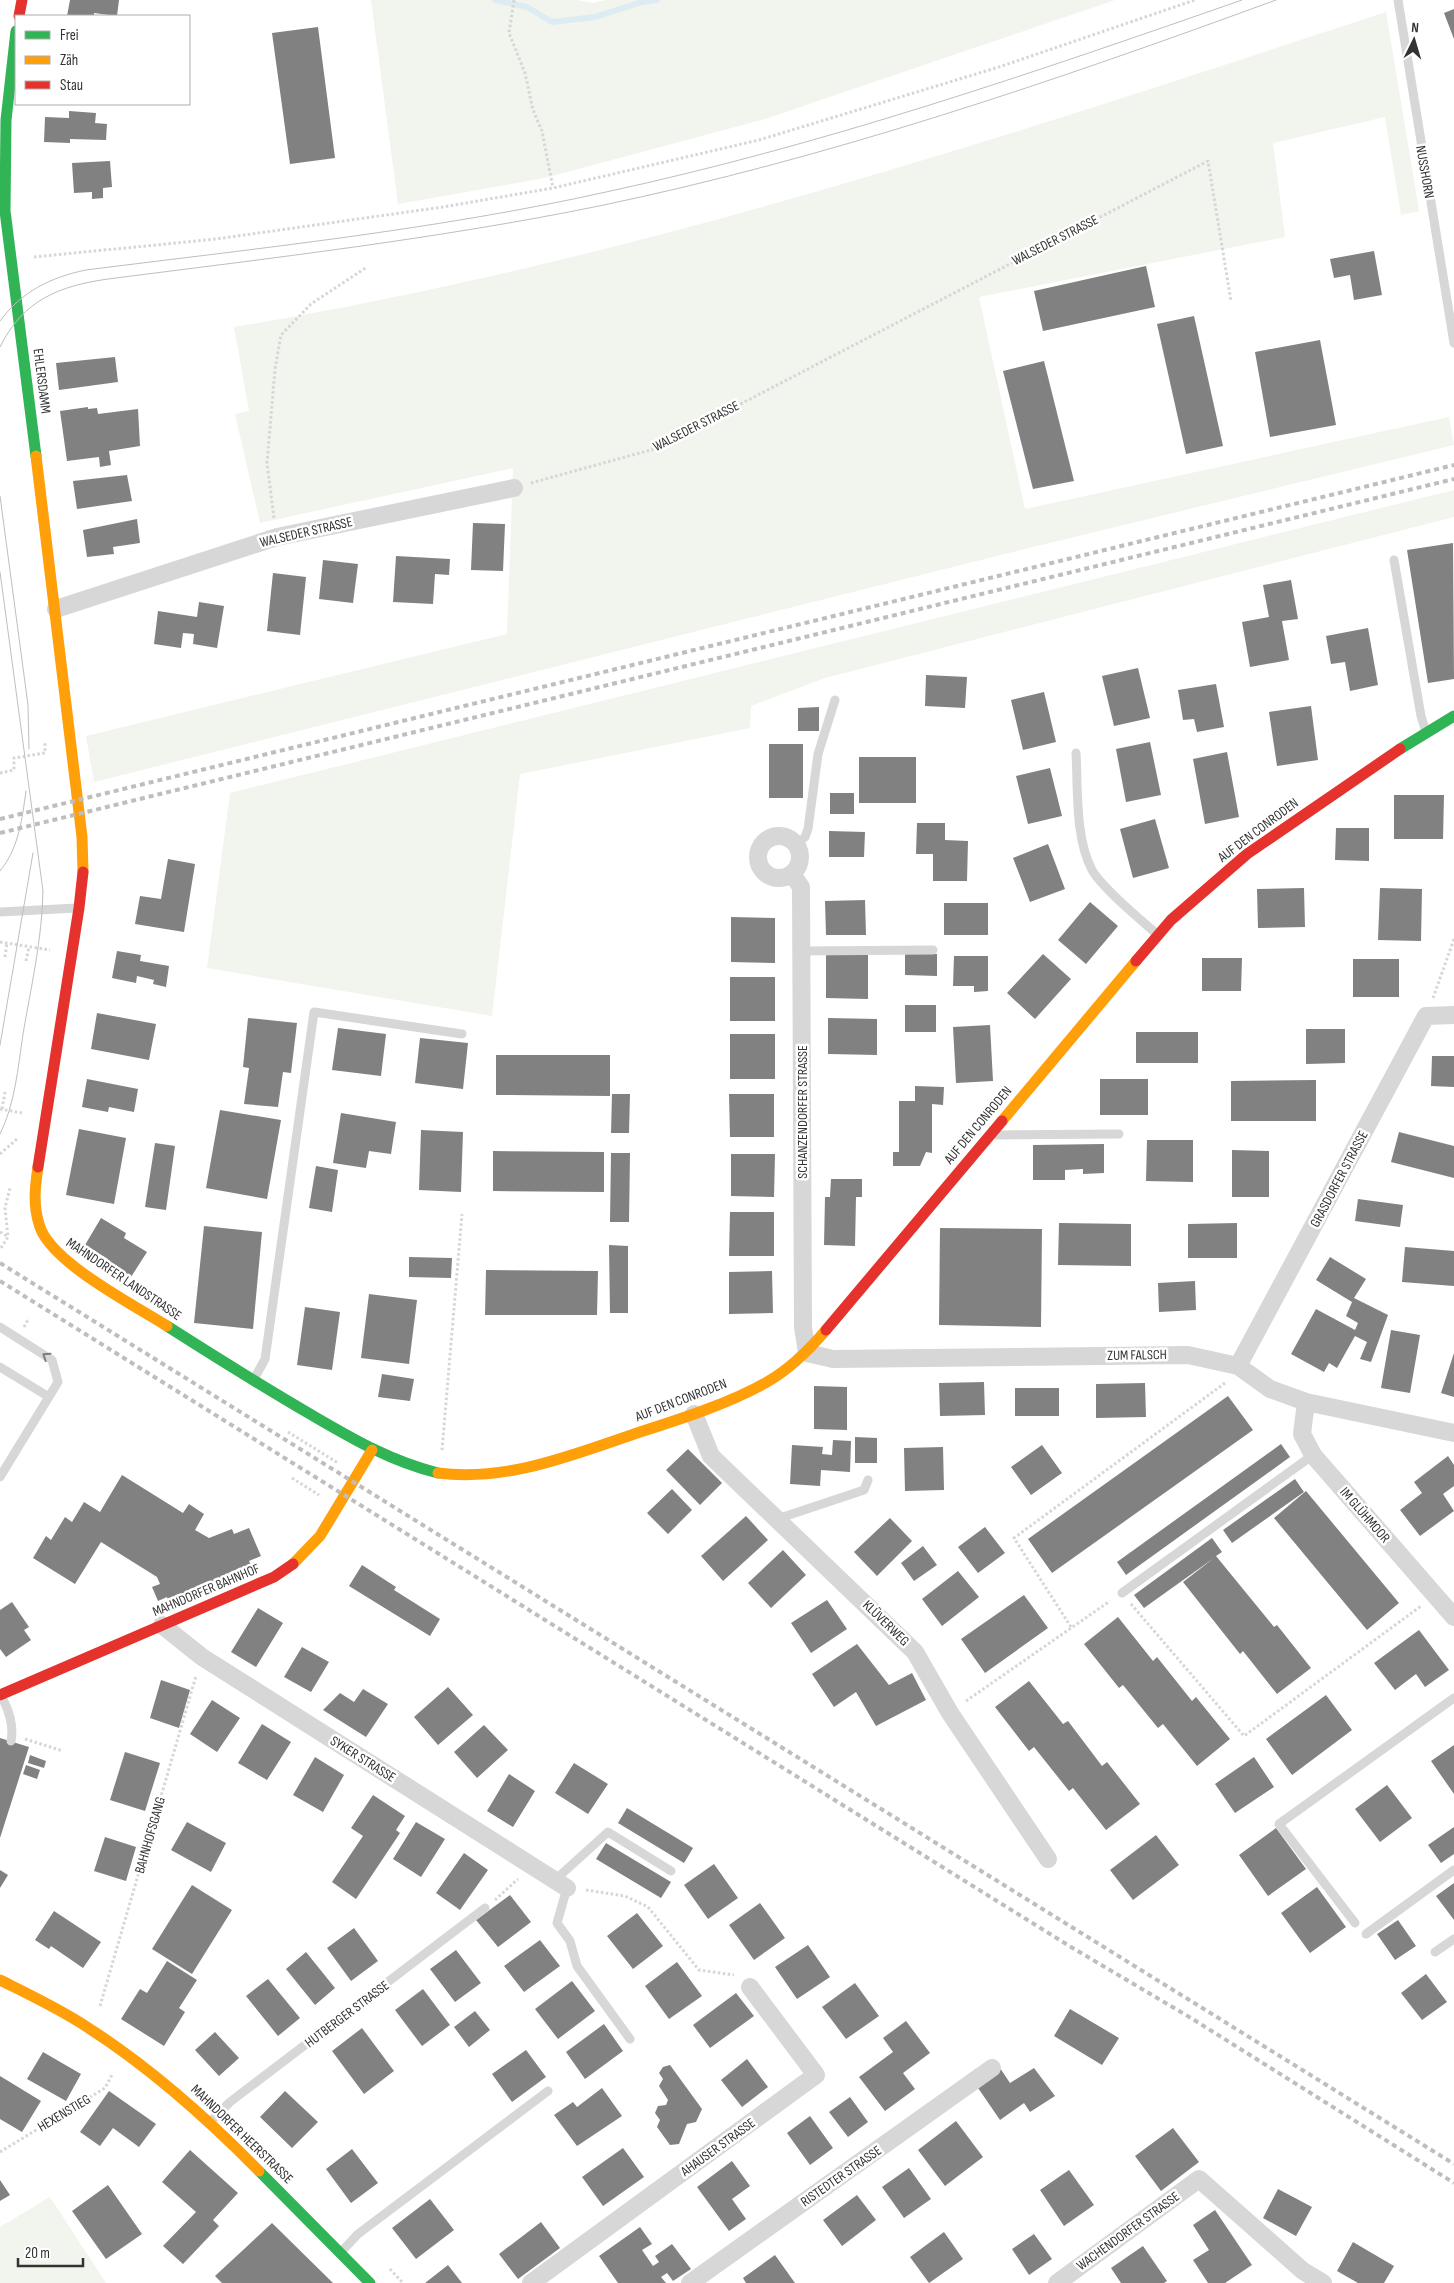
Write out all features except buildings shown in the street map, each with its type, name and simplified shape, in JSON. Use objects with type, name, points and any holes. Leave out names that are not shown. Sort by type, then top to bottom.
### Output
[{"type":"street","points":[[19,15],[22,0]]},
{"type":"street","name":"EHLERSDAMM","points":[[15,36],[9,71],[5,145],[5,211],[56,609],[69,734]]},
{"type":"street","name":"WALSEDER STRASSE","points":[[56,609],[277,537],[514,488]]},
{"type":"street","name":"AUF DEN CONRODEN","points":[[486,1474],[540,1466],[694,1414],[766,1382],[807,1353],[1171,920],[1247,854],[1378,763],[1454,716]]},
{"type":"street","name":"MAHNDORFER LANDSTRASSE","points":[[69,734],[84,861],[80,908],[41,1140],[34,1198],[39,1226],[50,1246],[68,1263],[253,1381],[372,1450],[411,1466],[440,1473],[486,1474]]},
{"type":"street","points":[[782,836],[796,845],[800,852],[800,860],[792,874],[784,878],[768,876],[762,870],[758,862],[758,854],[766,840],[782,836]]},
{"type":"street","name":"SCHANZENDORFER STRASSE","points":[[792,874],[801,887],[803,1328],[807,1353]]},
{"type":"street","points":[[1426,1016],[1454,1015]]},
{"type":"street","name":"GRASDORFER STRASSE","points":[[1238,1366],[1426,1016]]},
{"type":"street","name":"ZUM FALSCH","points":[[807,1353],[833,1359],[1188,1354],[1238,1366],[1270,1389],[1306,1402],[1454,1433]]},
{"type":"street","name":"IM GLÜHMOOR","points":[[1306,1402],[1302,1434],[1313,1455],[1454,1617]]},
{"type":"street","name":"KLÜVERWEG","points":[[694,1414],[711,1456],[915,1652],[950,1713],[1048,1859]]},
{"type":"street","name":"MAHNDORFER BAHNHOF","points":[[0,1695],[40,1676],[274,1577],[299,1560],[320,1536],[372,1450]]},
{"type":"street","name":"SYKER STRASSE","points":[[162,1625],[202,1657],[561,1884]]},
{"type":"street","name":"MAHNDORFER HEERSTRASSE","points":[[0,1980],[56,2008],[88,2027],[175,2091],[211,2122],[370,2283]]},
{"type":"street","name":"AHAUSER STRASSE","points":[[531,2283],[816,2075],[750,1987]]},
{"type":"street","name":"RISTEDTER STRASSE","points":[[690,2283],[992,2068]]},
{"type":"street","name":"WACHENDORFER STRASSE","points":[[1057,2283],[1200,2179],[1303,2271],[1323,2283]]},
{"type":"lane","name":"NUSSHORN","points":[[1398,0],[1454,343]]},
{"type":"lane","points":[[1394,560],[1421,716],[1426,733]]},
{"type":"lane","points":[[796,845],[805,837],[808,829],[818,754],[835,700]]},
{"type":"lane","points":[[1076,753],[1082,840],[1092,871],[1158,935]]},
{"type":"lane","points":[[0,912],[80,908]]},
{"type":"lane","points":[[801,951],[933,950]]},
{"type":"lane","points":[[253,1381],[265,1359],[314,1012],[462,1034]]},
{"type":"lane","points":[[989,1135],[1119,1134]]},
{"type":"lane","points":[[0,1327],[52,1360],[58,1382],[0,1477]]},
{"type":"lane","points":[[0,1367],[49,1397]]},
{"type":"lane","points":[[1122,1593],[1313,1455]]},
{"type":"lane","points":[[777,1519],[852,1496],[864,1490],[868,1480]]},
{"type":"lane","points":[[0,1695],[7,1706],[12,1738]]},
{"type":"lane","points":[[1355,1923],[1279,1824],[1454,1698]]},
{"type":"lane","points":[[630,2039],[577,1966],[570,1941],[557,1923],[561,1884],[608,1832],[671,1871]]},
{"type":"lane","points":[[1366,1934],[1454,1870]]},
{"type":"lane","name":"HUTBERGER STRASSE","points":[[211,2122],[230,2102],[485,1908]]},
{"type":"lane","points":[[1435,1952],[1454,1939]]},
{"type":"lane","points":[[340,2253],[358,2234],[548,2090]]},
{"type":"path","points":[[514,0],[509,33],[525,73],[533,110],[542,131],[553,188]]},
{"type":"path","points":[[11,259],[216,239],[433,208],[553,188],[759,140],[999,68],[1195,0]]},
{"type":"path","name":"WALSEDER STRASSE","points":[[514,488],[654,449],[1208,161],[1231,301]]},
{"type":"path","points":[[277,537],[267,463],[275,369],[281,335],[311,304],[367,267]]},
{"type":"path","points":[[0,773],[14,770],[14,758],[45,753],[45,738],[69,734]]},
{"type":"path","points":[[1426,1016],[1454,939]]},
{"type":"path","points":[[0,942],[73,954]]},
{"type":"path","points":[[5,956],[8,943]]},
{"type":"path","points":[[26,961],[29,946]]},
{"type":"path","points":[[6,1092],[1,1109],[28,1114]]},
{"type":"path","points":[[1,1245],[8,1237],[5,1208],[8,1195]]},
{"type":"path","points":[[440,1473],[462,1214]]},
{"type":"path","points":[[0,1232],[8,1237]]},
{"type":"path","points":[[1071,1627],[1014,1538],[1223,1385],[1238,1366]]},
{"type":"path","points":[[288,1432],[357,1475]]},
{"type":"path","points":[[292,1478],[338,1507]]},
{"type":"path","points":[[950,1713],[1122,1593],[1244,1736],[1435,1596]]},
{"type":"path","name":"BAHNHOFSGANG","points":[[96,2012],[100,2008],[202,1657]]},
{"type":"path","points":[[12,1738],[63,1751]]},
{"type":"path","points":[[485,1908],[533,1867]]},
{"type":"path","points":[[561,1884],[625,1896],[648,1907],[699,1970],[740,1976],[750,1987]]},
{"type":"path","name":"HEXENSTIEG","points":[[0,2152],[105,2088],[118,2065]]},
{"type":"shaded area","points":[[371,0],[577,0],[593,3],[606,0],[1115,0],[765,119],[545,178],[398,204]]},
{"type":"shaded area","points":[[1386,12],[1419,211],[1401,215],[1385,117],[1273,143],[1285,237],[979,297],[1025,509],[1449,417],[1454,445],[1033,547],[94,782],[86,736],[507,634],[513,468],[260,523],[235,414],[249,411],[234,327],[381,300],[527,268],[816,192],[960,149]]},
{"type":"shaded area","points":[[1454,490],[1454,517],[825,678],[751,706],[750,728],[520,774],[492,1016],[207,968],[230,793]]},
{"type":"shaded area","points":[[50,2197],[106,2283],[0,2283],[0,2227]]},
{"type":"waterway","points":[[495,0],[527,7],[552,22],[595,17],[642,2],[657,0]]},
{"type":"tram line","points":[[0,321],[17,302],[38,287],[61,277],[86,270],[412,228],[542,205],[687,173],[848,130],[927,106],[1242,0]]},
{"type":"tram line","points":[[0,347],[9,331],[31,307],[58,291],[74,286],[108,279],[416,238],[538,218],[685,187],[771,165],[941,115],[1109,60],[1276,0]]},
{"type":"tram line","points":[[0,496],[28,705],[29,749]]},
{"type":"tram line","points":[[0,572],[43,891],[33,981],[15,1086],[0,1134]]},
{"type":"tram line","points":[[0,871],[16,843],[26,791]]},
{"type":"tram line","points":[[0,1045],[33,853]]},
{"type":"railway","points":[[0,819],[1454,465]]},
{"type":"railway","points":[[0,833],[1454,479]]},
{"type":"railway","points":[[0,1263],[1454,2164]]},
{"type":"railway","points":[[0,1281],[1071,1947],[1191,2018],[1454,2183]]},
{"type":"traffic: fast","points":[[15,40],[6,120],[5,211],[36,456]]},
{"type":"traffic: fast","points":[[1400,749],[1454,716]]},
{"type":"traffic: fast","points":[[167,1326],[274,1393],[357,1440],[388,1456],[438,1473]]},
{"type":"traffic: fast","points":[[259,2171],[370,2283]]},
{"type":"traffic: slow","points":[[36,456],[82,837],[83,872]]},
{"type":"traffic: slow","points":[[1002,1121],[1136,961]]},
{"type":"traffic: slow","points":[[38,1167],[35,1202],[39,1224],[46,1238],[58,1253],[94,1281],[167,1326]]},
{"type":"traffic: slow","points":[[438,1473],[464,1475],[516,1470],[566,1457],[705,1410],[753,1390],[775,1377],[799,1359],[826,1330]]},
{"type":"traffic: slow","points":[[293,1564],[320,1536],[372,1450]]},
{"type":"traffic: slow","points":[[0,1980],[66,2014],[134,2059],[178,2094],[259,2171]]},
{"type":"traffic: jam","points":[[19,15],[22,0]]},
{"type":"traffic: jam","points":[[1136,961],[1171,920],[1247,854],[1400,749]]},
{"type":"traffic: jam","points":[[38,1167],[83,872]]},
{"type":"traffic: jam","points":[[826,1330],[1002,1121]]},
{"type":"traffic: jam","points":[[0,1695],[274,1577],[293,1564]]}]
